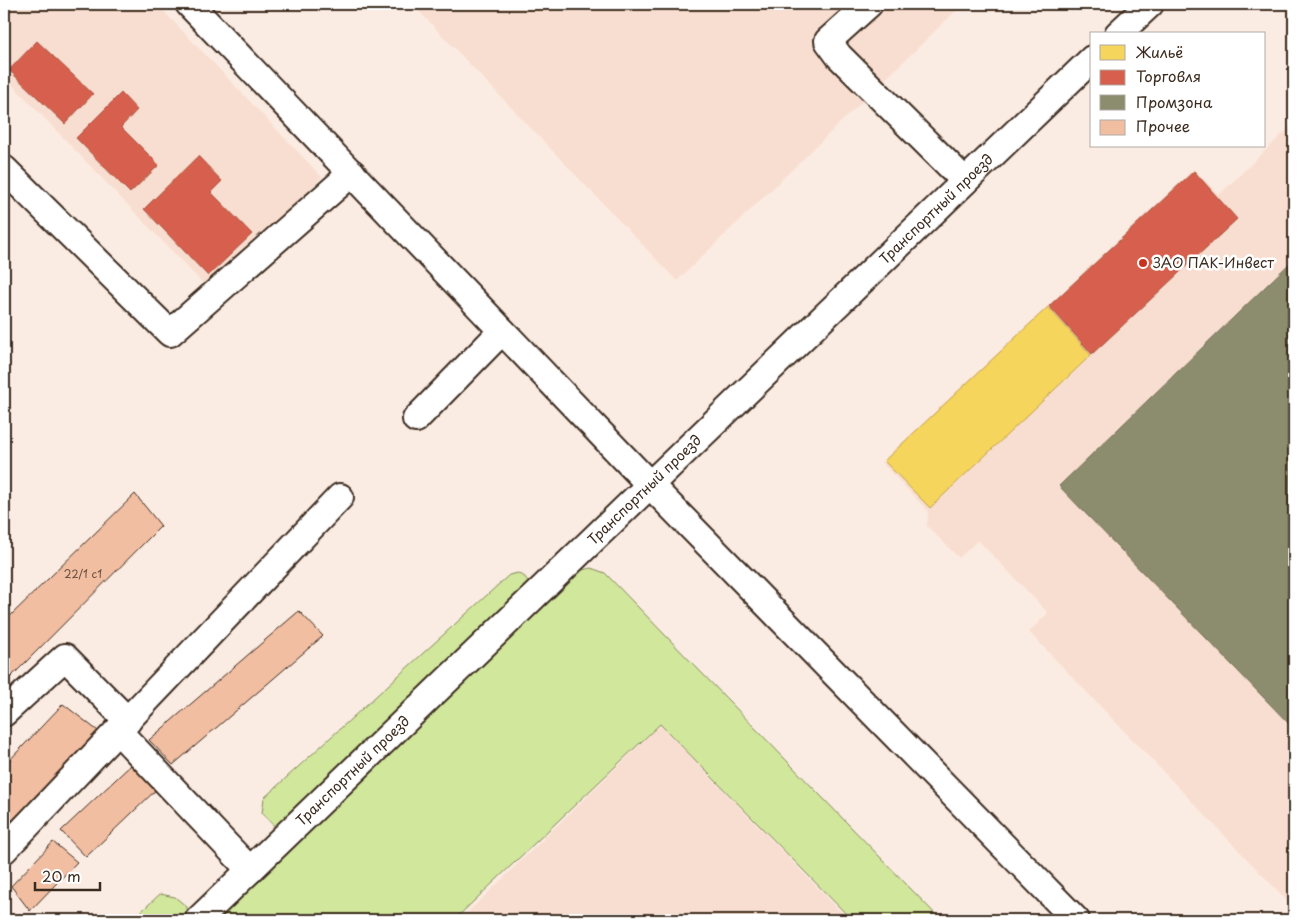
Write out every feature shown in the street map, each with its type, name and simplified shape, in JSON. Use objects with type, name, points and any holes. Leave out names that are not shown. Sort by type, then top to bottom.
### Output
[{"type":"street","points":[[189,4],[650,485],[1076,920]]},
{"type":"street","points":[[868,4],[828,41],[840,56],[965,181]]},
{"type":"street","points":[[1120,32],[1150,4]]},
{"type":"street","name":"Транспортный проезд","points":[[198,920],[1090,61]]},
{"type":"street","points":[[4,168],[170,333],[352,173]]},
{"type":"street","points":[[416,419],[502,331]]},
{"type":"street","points":[[4,850],[340,497]]},
{"type":"street","points":[[4,714],[65,656],[123,726],[250,870]]},
{"type":"shaded area","points":[[4,4],[157,4],[322,177],[211,292],[4,76]]},
{"type":"shaded area","points":[[412,4],[963,4],[677,281]]},
{"type":"shaded area","points":[[1294,123],[1294,908],[1029,632],[1048,613],[978,540],[959,558],[927,526],[928,511],[881,462],[1194,169],[1219,195]]},
{"type":"shaded area","points":[[660,725],[849,920],[460,920]]},
{"type":"green space","points":[[591,568],[605,573],[941,920],[852,920],[660,724],[454,920],[208,920],[577,571]]},
{"type":"green space","points":[[518,573],[525,577],[530,585],[289,826],[273,825],[262,813],[264,798],[509,575]]},
{"type":"green space","points":[[160,894],[175,897],[187,907],[188,920],[132,920]]},
{"type":"building: Жильё","points":[[1048,307],[1091,355],[930,508],[884,461]]},
{"type":"building: Торговля","points":[[37,41],[93,94],[65,124],[9,70]]},
{"type":"building: Торговля","points":[[121,93],[137,110],[121,127],[159,165],[130,193],[76,138]]},
{"type":"building: Торговля","points":[[198,156],[222,181],[211,192],[252,234],[208,276],[144,209]]},
{"type":"building: Торговля","name":"ЗАО ПАК-Инвест","points":[[1194,171],[1237,219],[1092,354],[1049,306]]},
{"type":"building: Промзона","points":[[1294,259],[1294,729],[1059,486]]},
{"type":"building: Прочее","points":[[135,494],[161,526],[4,684],[4,622]]},
{"type":"building: Прочее","points":[[299,611],[323,636],[173,765],[149,740]]},
{"type":"building: Прочее","points":[[63,704],[102,734],[20,817],[4,823],[4,766]]},
{"type":"building: Прочее","points":[[132,764],[156,790],[86,857],[61,831]]},
{"type":"building: Прочее","points":[[53,842],[77,862],[30,911],[11,886]]},
{"type":"place","name":"ЗАО ПАК-Инвест","points":[[1143,263]]}]
